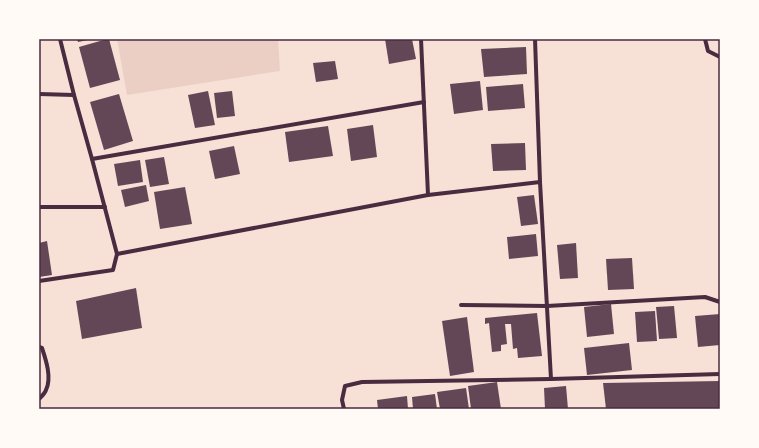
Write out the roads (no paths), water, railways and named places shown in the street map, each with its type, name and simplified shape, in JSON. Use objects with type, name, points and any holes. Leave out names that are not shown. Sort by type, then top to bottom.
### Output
[{"type":"street","points":[[39,282],[113,270],[117,254],[60,39]]},
{"type":"street","points":[[421,39],[428,195]]},
{"type":"street","points":[[535,39],[540,182],[552,379]]},
{"type":"street","points":[[705,39],[708,51],[720,57]]},
{"type":"street","points":[[39,94],[74,94]]},
{"type":"street","points":[[92,159],[424,102]]},
{"type":"street","points":[[117,254],[428,195],[540,182]]},
{"type":"street","points":[[39,207],[105,207]]},
{"type":"street","points":[[460,305],[547,306],[705,298],[720,302]]},
{"type":"street","points":[[39,347],[42,348],[46,358],[49,378],[47,389],[39,398]]},
{"type":"street","points":[[344,409],[342,400],[345,386],[362,382],[552,379],[720,374]]}]
